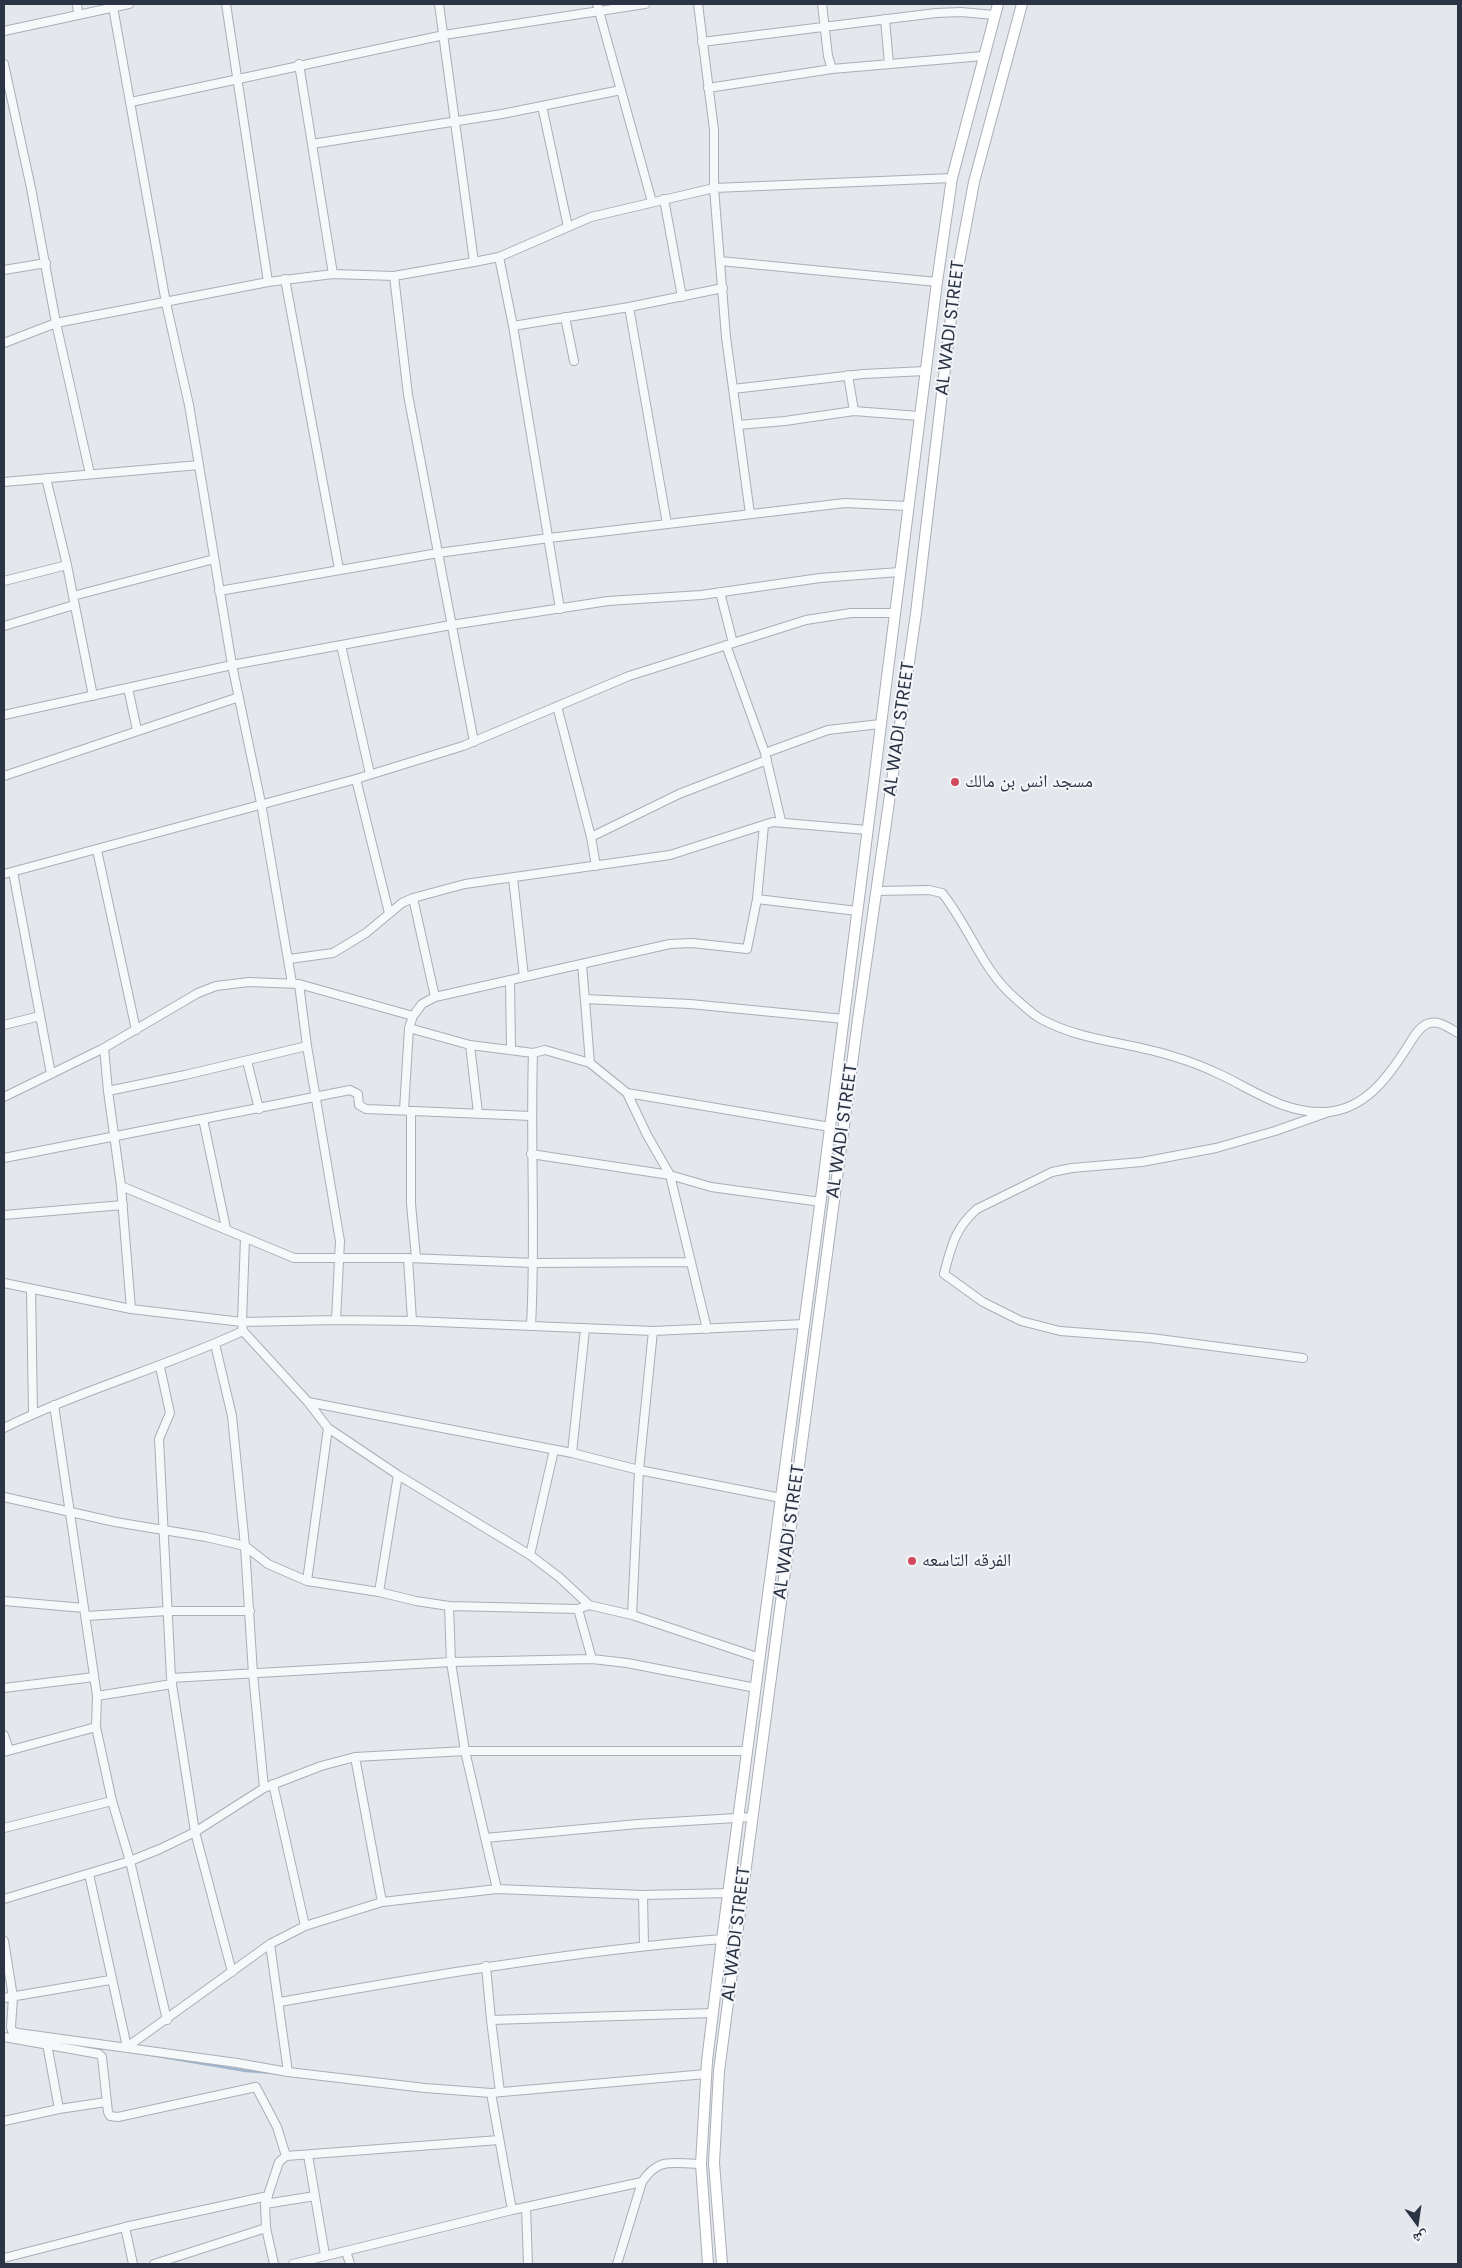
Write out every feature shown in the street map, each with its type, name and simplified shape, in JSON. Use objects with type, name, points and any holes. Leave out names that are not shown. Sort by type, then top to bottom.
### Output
[{"type":"main road","name":"AL WADI STREET","points":[[708,2264],[701,2164],[706,2074],[722,1938],[821,1202],[907,506],[937,282],[952,178],[998,4]]},
{"type":"main road","name":"AL WADI STREET","points":[[722,2264],[714,2163],[715,2117],[752,1817],[858,1019],[916,613],[958,265],[974,182],[1022,4]]},
{"type":"main road","points":[[803,1339],[816,1340]]},
{"type":"street","points":[[77,4],[78,14]]},
{"type":"street","points":[[4,31],[129,4]]},
{"type":"street","points":[[226,4],[268,282]]},
{"type":"street","points":[[439,4],[474,262]]},
{"type":"street","points":[[131,102],[444,34],[598,6],[645,4]]},
{"type":"street","points":[[698,4],[714,130],[714,188],[726,337],[750,514]]},
{"type":"street","points":[[822,4],[832,69]]},
{"type":"street","points":[[977,13],[979,4]]},
{"type":"street","points":[[598,6],[652,202]]},
{"type":"street","points":[[113,7],[166,303],[199,465],[232,665],[261,803],[289,959],[296,984],[317,1097],[340,1241],[341,1257],[336,1320]]},
{"type":"street","points":[[702,42],[936,13],[994,15]]},
{"type":"street","points":[[885,19],[890,64]]},
{"type":"street","points":[[708,88],[832,69],[983,56]]},
{"type":"street","points":[[4,64],[46,263],[56,323],[90,474]]},
{"type":"street","points":[[299,64],[333,274]]},
{"type":"street","points":[[312,144],[542,106],[620,90]]},
{"type":"street","points":[[542,106],[568,227]]},
{"type":"street","points":[[4,343],[56,323],[285,279],[333,274],[394,276],[498,257],[605,213],[714,188],[952,178]]},
{"type":"street","points":[[664,199],[682,297]]},
{"type":"street","points":[[498,257],[550,538],[560,609]]},
{"type":"street","points":[[720,261],[937,282]]},
{"type":"street","points":[[4,270],[46,263]]},
{"type":"street","points":[[394,276],[408,395],[474,742]]},
{"type":"street","points":[[285,279],[339,569]]},
{"type":"street","points":[[512,326],[629,307],[723,288]]},
{"type":"street","points":[[629,307],[667,524]]},
{"type":"street","points":[[565,317],[574,361]]},
{"type":"street","points":[[733,390],[848,375],[925,371]]},
{"type":"street","points":[[848,375],[854,411]]},
{"type":"street","points":[[738,425],[785,421],[854,411],[919,416]]},
{"type":"street","points":[[4,482],[199,465]]},
{"type":"street","points":[[46,478],[67,565],[93,696]]},
{"type":"street","points":[[219,591],[438,552],[550,538],[845,503],[907,506]]},
{"type":"street","points":[[73,596],[214,559]]},
{"type":"street","points":[[4,581],[67,565]]},
{"type":"street","points":[[4,716],[232,665],[451,625],[634,599],[720,592],[820,578],[899,572]]},
{"type":"street","points":[[720,592],[730,644],[766,756],[781,821]]},
{"type":"street","points":[[4,626],[74,605]]},
{"type":"street","points":[[4,874],[97,850],[261,803],[356,779],[474,742],[629,676],[819,617],[851,613],[895,613]]},
{"type":"street","points":[[341,645],[370,774]]},
{"type":"street","points":[[128,688],[137,730]]},
{"type":"street","points":[[4,776],[239,697]]},
{"type":"street","points":[[557,706],[596,866]]},
{"type":"street","points":[[590,837],[679,794],[828,730],[880,724]]},
{"type":"street","points":[[356,779],[389,913]]},
{"type":"street","points":[[289,959],[316,957],[343,949],[389,913],[413,898],[465,884],[670,855],[764,824],[781,821],[867,830]]},
{"type":"street","points":[[412,1321],[411,1204],[407,1111],[409,1028],[412,1016],[422,1004],[435,996],[681,943],[747,949],[756,899],[764,824]]},
{"type":"street","points":[[97,850],[136,1030]]},
{"type":"street","points":[[13,872],[51,1074]]},
{"type":"street","points":[[512,878],[524,977]]},
{"type":"street","points":[[877,891],[929,890],[942,893],[1000,983],[1040,1018],[1064,1030],[1175,1057],[1217,1073],[1277,1104],[1307,1112],[1329,1112]]},
{"type":"street","points":[[413,898],[435,996]]},
{"type":"street","points":[[756,899],[857,911]]},
{"type":"street","points":[[582,964],[590,1063]]},
{"type":"street","points":[[510,981],[510,1049]]},
{"type":"street","points":[[4,1097],[104,1048],[198,993],[216,986],[250,982],[296,984],[412,1016]]},
{"type":"street","points":[[585,999],[690,1004],[844,1019]]},
{"type":"street","points":[[4,1025],[40,1016]]},
{"type":"street","points":[[1303,1358],[1151,1338],[1060,1331],[1021,1321],[983,1302],[944,1274],[960,1226],[967,1217],[984,1205],[1052,1172],[1072,1168],[1142,1162],[1216,1148],[1275,1132],[1352,1105],[1384,1082],[1417,1032],[1427,1024],[1441,1023],[1458,1033]]},
{"type":"street","points":[[409,1028],[470,1044],[533,1052],[545,1050],[590,1063],[627,1093],[646,1135],[670,1175],[707,1329]]},
{"type":"street","points":[[470,1044],[478,1113]]},
{"type":"street","points":[[108,1091],[307,1046]]},
{"type":"street","points":[[104,1048],[113,1135],[122,1186],[131,1309]]},
{"type":"street","points":[[530,1326],[534,1263],[531,1154],[533,1052]]},
{"type":"street","points":[[247,1061],[259,1109]]},
{"type":"street","points":[[4,1158],[113,1135],[356,1091],[359,1105],[366,1109],[531,1116]]},
{"type":"street","points":[[627,1093],[830,1127]]},
{"type":"street","points":[[203,1120],[226,1228]]},
{"type":"street","points":[[531,1154],[670,1175],[711,1187],[821,1202]]},
{"type":"street","points":[[122,1186],[294,1258],[412,1258],[534,1263],[691,1262]]},
{"type":"street","points":[[4,1215],[123,1205]]},
{"type":"street","points":[[245,1238],[242,1322],[244,1331],[308,1402],[328,1428],[398,1475],[530,1556],[559,1577],[589,1604],[632,1615],[760,1658]]},
{"type":"street","points":[[4,1283],[131,1309],[242,1322],[412,1321],[653,1331],[805,1324]]},
{"type":"street","points":[[31,1289],[33,1414]]},
{"type":"street","points":[[572,1452],[585,1329]]},
{"type":"street","points":[[4,1428],[54,1405],[160,1367],[244,1331]]},
{"type":"street","points":[[632,1615],[639,1470],[653,1331]]},
{"type":"street","points":[[215,1344],[232,1416],[245,1546],[253,1674],[264,1788]]},
{"type":"street","points":[[160,1367],[170,1406],[168,1420],[159,1439],[171,1681],[195,1832],[232,1972]]},
{"type":"street","points":[[308,1402],[572,1452],[639,1470],[781,1498]]},
{"type":"street","points":[[54,1405],[97,1696],[96,1727],[112,1801],[130,1861],[168,2020]]},
{"type":"street","points":[[306,1581],[328,1428]]},
{"type":"street","points":[[530,1556],[554,1450]]},
{"type":"street","points":[[379,1592],[398,1475]]},
{"type":"street","points":[[4,1497],[245,1546],[268,1564],[306,1581],[379,1592],[416,1601],[449,1606],[578,1609],[589,1604]]},
{"type":"street","points":[[4,1600],[84,1608]]},
{"type":"street","points":[[449,1606],[450,1662],[465,1751],[497,1889]]},
{"type":"street","points":[[578,1609],[592,1659]]},
{"type":"street","points":[[86,1616],[167,1611],[250,1611]]},
{"type":"street","points":[[97,1696],[171,1681],[253,1674],[450,1662],[592,1659],[627,1663],[756,1688]]},
{"type":"street","points":[[4,1688],[94,1677]]},
{"type":"street","points":[[4,1735],[6,1751],[96,1727]]},
{"type":"street","points":[[4,1899],[130,1861],[195,1832],[264,1788],[321,1766],[354,1757],[465,1751],[747,1751]]},
{"type":"street","points":[[354,1757],[382,1902]]},
{"type":"street","points":[[273,1784],[305,1926]]},
{"type":"street","points":[[4,1828],[112,1801]]},
{"type":"street","points":[[485,1838],[738,1816],[752,1817]]},
{"type":"street","points":[[89,1874],[110,1980],[127,2047]]},
{"type":"street","points":[[127,2047],[168,2020],[270,1944],[305,1926],[382,1902],[497,1889],[643,1895],[729,1893]]},
{"type":"street","points":[[643,1895],[644,1945]]},
{"type":"street","points":[[280,2002],[486,1966],[644,1945],[722,1938]]},
{"type":"street","points":[[4,1941],[13,1997],[12,2031],[288,2072],[425,2088],[491,2093],[706,2074]]},
{"type":"street","points":[[270,1944],[280,2002],[288,2072]]},
{"type":"street","points":[[486,1966],[500,2092]]},
{"type":"street","points":[[4,1998],[110,1980]]},
{"type":"street","points":[[491,2020],[713,2013]]},
{"type":"street","points":[[4,2037],[101,2056],[108,2112],[110,2116],[118,2118],[256,2087],[277,2126],[286,2156]]},
{"type":"street","points":[[47,2044],[59,2109]]},
{"type":"street","points":[[491,2093],[512,2210]]},
{"type":"street","points":[[4,2121],[59,2109],[106,2102]]},
{"type":"street","points":[[274,2264],[266,2228],[265,2204],[278,2162],[286,2156],[500,2140]]},
{"type":"street","points":[[308,2155],[325,2255]]},
{"type":"street","points":[[617,2264],[642,2182],[650,2170],[660,2164],[701,2164]]},
{"type":"street","points":[[293,2264],[512,2210],[642,2182]]},
{"type":"street","points":[[4,2258],[125,2227],[268,2196]]},
{"type":"street","points":[[265,2204],[315,2196]]},
{"type":"street","points":[[526,2208],[528,2264]]},
{"type":"street","points":[[125,2227],[133,2264]]},
{"type":"street","points":[[154,2264],[266,2228]]},
{"type":"street","points":[[346,2251],[350,2264]]},
{"type":"waterway","points":[[58,2043],[100,2048]]},
{"type":"waterway","points":[[145,2054],[246,2071],[275,2073]]},
{"type":"place","name":"مسجد انس بن مالك","points":[[955,782]]},
{"type":"place","name":"الفرقه التاسعه","points":[[912,1561]]}]
